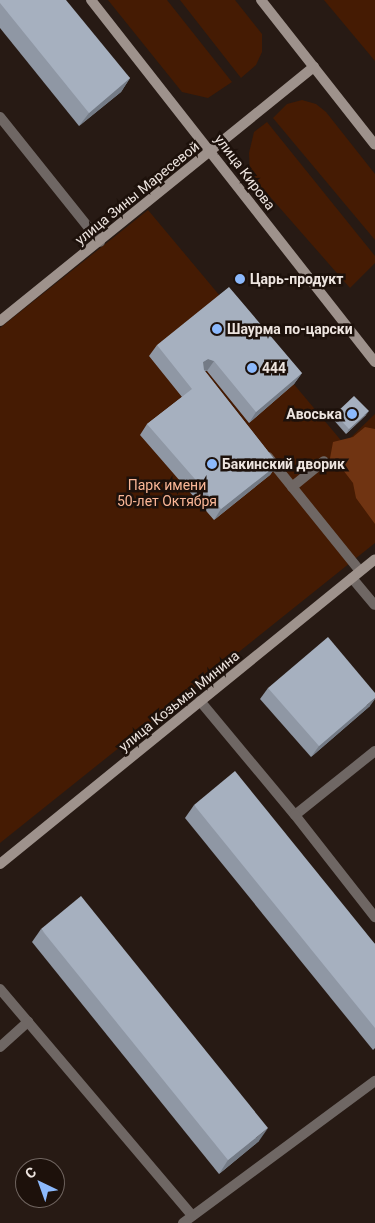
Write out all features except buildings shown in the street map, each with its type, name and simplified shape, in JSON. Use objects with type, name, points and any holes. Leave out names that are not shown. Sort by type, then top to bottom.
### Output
[{"type":"street","name":"улица Кирова","points":[[92,0],[212,150],[328,306],[375,362]]},
{"type":"street","points":[[261,0],[375,145]]},
{"type":"street","name":"улица Зины Маресевой","points":[[0,321],[314,67]]},
{"type":"street","name":"улица Козьмы Минина","points":[[0,864],[375,559]]},
{"type":"lane","points":[[0,117],[100,242]]},
{"type":"lane","points":[[262,450],[356,575],[375,605]]},
{"type":"lane","points":[[292,488],[324,461]]},
{"type":"lane","points":[[200,701],[295,815],[375,917]]},
{"type":"lane","points":[[295,815],[375,751]]},
{"type":"lane","points":[[0,989],[192,1215]]},
{"type":"lane","points":[[0,1047],[28,1022]]},
{"type":"lane","points":[[183,1223],[375,1081]]},
{"type":"green space","points":[[108,0],[167,0],[232,82],[208,98],[182,92]]},
{"type":"green space","points":[[180,0],[235,0],[262,34],[262,52],[256,65],[241,78]]},
{"type":"green space","points":[[324,0],[375,0],[375,61]]},
{"type":"green space","points":[[302,100],[316,104],[326,112],[375,174],[375,240],[273,118],[287,104]]},
{"type":"green space","points":[[267,122],[375,256],[375,263],[350,288],[250,174],[249,153],[254,132]]},
{"type":"green space","name":"Парк имени 50-лет Октября","points":[[148,210],[344,444],[375,414],[375,543],[0,843],[0,328]]},
{"type":"shaded area","points":[[365,427],[375,429],[375,524],[356,498],[353,483],[343,470],[328,469],[333,442],[353,437]]},
{"type":"place","name":"Царь-продукт","points":[[240,279]]},
{"type":"place","name":"Шаурма по-царски","points":[[217,329]]},
{"type":"place","name":"444","points":[[252,368]]},
{"type":"place","name":"Авоська","points":[[352,414]]},
{"type":"place","name":"Бакинский дворик","points":[[212,464]]}]
